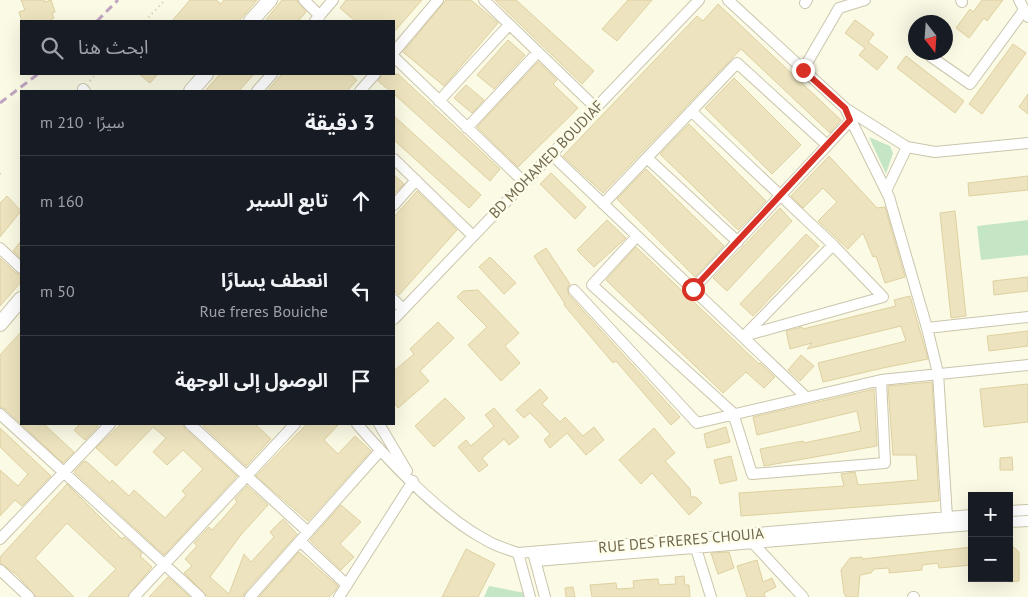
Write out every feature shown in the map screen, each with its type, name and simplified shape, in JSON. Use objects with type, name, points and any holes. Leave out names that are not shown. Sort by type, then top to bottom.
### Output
[{"type":"main road","points":[[253,20],[270,0]]},
{"type":"main road","points":[[192,90],[205,75]]},
{"type":"main road","points":[[0,324],[20,299]]},
{"type":"street","points":[[304,0],[318,18],[333,0]]},
{"type":"street","points":[[395,51],[438,0]]},
{"type":"street","points":[[484,0],[596,108]]},
{"type":"street","name":"BD MOHAMED BOUDIAF","points":[[395,318],[699,0]]},
{"type":"street","points":[[728,0],[845,108],[907,147],[935,152],[1028,143]]},
{"type":"street","points":[[803,70],[839,8],[865,0]]},
{"type":"street","points":[[936,60],[970,84],[1026,14],[1019,0]]},
{"type":"street","points":[[439,101],[510,25]]},
{"type":"street","points":[[467,128],[538,52]]},
{"type":"street","points":[[395,58],[524,182]]},
{"type":"street","points":[[603,204],[736,63],[827,144]]},
{"type":"street","points":[[258,90],[271,75]]},
{"type":"street","points":[[361,90],[374,75]]},
{"type":"street","points":[[845,108],[886,191],[927,328],[938,374],[947,517]]},
{"type":"street","points":[[691,111],[833,245],[882,297],[744,336]]},
{"type":"street","points":[[693,289],[850,120]]},
{"type":"street","points":[[886,191],[907,147]]},
{"type":"street","points":[[552,154],[806,397]]},
{"type":"street","points":[[647,158],[738,242]]},
{"type":"street","points":[[395,160],[474,236]]},
{"type":"street","points":[[395,204],[416,180]]},
{"type":"street","points":[[637,236],[592,285],[733,413],[752,474],[885,463],[881,380]]},
{"type":"street","points":[[744,336],[833,245]]},
{"type":"street","points":[[0,248],[20,267]]},
{"type":"street","points":[[574,290],[697,423],[733,413],[881,380],[1028,365]]},
{"type":"street","points":[[395,301],[403,309]]},
{"type":"street","points":[[927,328],[1028,317]]},
{"type":"street","points":[[0,414],[200,597]]},
{"type":"street","points":[[0,539],[109,425]]},
{"type":"street","points":[[191,425],[308,532]]},
{"type":"street","points":[[134,597],[294,425]]},
{"type":"street","points":[[358,425],[380,451],[413,481]]},
{"type":"street","points":[[379,425],[413,481]]},
{"type":"street","points":[[250,597],[380,451]]},
{"type":"street","points":[[340,597],[413,481]]},
{"type":"street","name":"RUE DES FRERES CHOUIA","points":[[413,481],[450,516],[486,540],[518,553],[535,557],[694,544],[746,534],[968,515]]},
{"type":"street","points":[[1013,512],[1028,517]]},
{"type":"street","points":[[1013,521],[1028,517]]},
{"type":"street","points":[[711,597],[694,544],[752,543],[968,525]]},
{"type":"street","points":[[746,534],[752,543],[803,597]]},
{"type":"street","points":[[300,541],[347,585]]},
{"type":"street","points":[[518,553],[530,597]]},
{"type":"street","points":[[535,557],[545,597]]},
{"type":"street","points":[[0,570],[29,597]]},
{"type":"path","points":[[146,20],[165,0]]},
{"type":"green space","points":[[869,137],[890,146],[893,153],[886,174]]},
{"type":"green space","points":[[1028,220],[1028,255],[981,260],[977,226]]},
{"type":"green space","points":[[489,586],[525,593],[526,597],[484,597]]},
{"type":"building","points":[[21,0],[44,0],[45,2],[51,0],[55,12],[52,13],[54,18],[50,20],[22,20],[19,12],[25,10]]},
{"type":"building","points":[[190,0],[216,0],[221,4],[224,0],[257,0],[240,20],[173,20]]},
{"type":"building","points":[[282,0],[297,0],[306,12],[299,20],[266,20]]},
{"type":"building","points":[[346,0],[422,0],[395,31],[395,20],[354,20],[340,8]]},
{"type":"building","points":[[446,0],[471,0],[498,23],[444,86],[403,52]]},
{"type":"building","points":[[495,0],[516,0],[594,71],[582,84]]},
{"type":"building","points":[[628,0],[652,0],[617,41],[602,29]]},
{"type":"building","points":[[982,0],[1003,0],[987,21],[984,18],[969,38],[956,28],[970,9],[973,12]]},
{"type":"building","points":[[718,4],[841,120],[830,133],[741,49],[603,193],[563,156],[697,16],[703,21]]},
{"type":"building","points":[[855,20],[874,34],[868,42],[888,57],[877,70],[859,55],[865,48],[845,33]]},
{"type":"building","points":[[508,40],[525,55],[494,89],[477,75]]},
{"type":"building","points":[[1013,44],[1026,53],[982,114],[969,104]]},
{"type":"building","points":[[906,56],[908,60],[911,60],[964,101],[955,113],[897,68]]},
{"type":"building","points":[[538,62],[557,80],[553,84],[578,108],[518,167],[477,127]]},
{"type":"building","points":[[398,74],[500,169],[490,181],[395,95],[395,90],[389,90],[378,81],[381,75]]},
{"type":"building","points":[[140,75],[157,75],[150,83]]},
{"type":"building","points":[[219,75],[253,75],[240,90],[206,90]]},
{"type":"building","points":[[281,75],[351,75],[357,80],[348,90],[268,90]]},
{"type":"building","points":[[734,78],[801,145],[772,174],[705,108]]},
{"type":"building","points":[[466,85],[484,100],[472,113],[454,98]]},
{"type":"building","points":[[1028,94],[1028,114],[1019,107]]},
{"type":"building","points":[[395,117],[481,195],[469,208],[395,141]]},
{"type":"building","points":[[689,124],[766,201],[738,230],[660,154]]},
{"type":"building","points":[[829,156],[877,208],[885,207],[905,277],[885,283],[876,256],[873,257],[863,233],[848,249],[818,221],[837,202],[823,188],[803,208],[791,196]]},
{"type":"building","points":[[646,169],[724,246],[695,277],[617,199]]},
{"type":"building","points":[[551,173],[586,207],[575,219],[540,184]]},
{"type":"building","points":[[395,176],[404,184],[395,193]]},
{"type":"building","points":[[1028,176],[1028,190],[969,196],[968,183]]},
{"type":"building","points":[[417,191],[457,230],[399,295],[395,292],[395,216]]},
{"type":"building","points":[[7,196],[20,212],[0,237],[0,203]]},
{"type":"building","points":[[780,208],[792,221],[727,291],[713,278]]},
{"type":"building","points":[[955,211],[966,316],[951,318],[940,213]]},
{"type":"building","points":[[607,220],[626,238],[594,267],[577,250]]},
{"type":"building","points":[[806,234],[819,246],[753,316],[740,304]]},
{"type":"building","points":[[20,242],[20,258],[13,251]]},
{"type":"building","points":[[636,247],[775,377],[764,388],[746,372],[723,393],[606,280]]},
{"type":"building","points":[[546,248],[570,284],[567,289],[569,295],[680,417],[671,425],[616,361],[613,363],[564,305],[534,256]]},
{"type":"building","points":[[490,257],[516,283],[504,294],[479,267]]},
{"type":"building","points":[[0,258],[20,275],[20,283],[0,306]]},
{"type":"building","points":[[1028,277],[1028,291],[994,295],[993,281]]},
{"type":"building","points":[[478,290],[519,333],[505,346],[520,363],[501,381],[468,345],[487,327],[457,297],[463,291]]},
{"type":"building","points":[[910,296],[928,359],[823,382],[818,363],[906,341],[901,326],[807,349],[812,343],[790,349],[786,331],[802,327],[803,329],[896,306],[894,300]]},
{"type":"building","points":[[438,322],[454,338],[420,371],[429,381],[398,408],[395,404],[395,370],[414,354],[410,349]]},
{"type":"building","points":[[1028,331],[1028,346],[989,351],[987,336]]},
{"type":"building","points":[[20,333],[20,423],[5,409],[0,407],[0,355]]},
{"type":"building","points":[[801,355],[814,366],[800,381],[788,370]]},
{"type":"building","points":[[932,382],[939,501],[741,516],[739,493],[844,486],[841,474],[855,472],[858,485],[918,480],[916,455],[893,455],[888,386]]},
{"type":"building","points":[[1028,384],[1028,422],[984,427],[980,389]]},
{"type":"building","points":[[540,389],[548,398],[542,404],[560,422],[565,417],[583,436],[594,427],[604,440],[586,455],[567,433],[550,448],[544,440],[550,434],[530,413],[524,418],[516,410]]},
{"type":"building","points":[[874,389],[877,446],[764,466],[760,449],[803,441],[804,443],[861,431],[857,411],[757,435],[753,417]]},
{"type":"building","points":[[445,398],[465,418],[434,447],[415,426]]},
{"type":"building","points":[[494,408],[519,437],[509,445],[504,439],[482,458],[488,465],[479,472],[458,447],[466,440],[471,446],[494,426],[485,415]]},
{"type":"building","points":[[22,425],[45,425],[74,452],[63,463]]},
{"type":"building","points":[[79,425],[98,426],[85,440],[74,430]]},
{"type":"building","points":[[120,425],[183,425],[185,429],[237,476],[164,555],[74,472],[84,461],[87,462],[110,483],[112,480],[129,496],[134,490],[165,518],[186,495],[182,491],[203,469],[183,450],[167,465],[153,452],[166,438],[153,427],[116,466],[96,448]]},
{"type":"building","points":[[256,425],[271,439],[246,466],[203,426]]},
{"type":"building","points":[[306,425],[338,425],[324,440],[338,454],[355,436],[371,451],[308,521],[256,476]]},
{"type":"building","points":[[726,427],[730,442],[707,448],[704,434]]},
{"type":"building","points":[[0,428],[51,476],[22,506],[15,500],[0,516],[0,470],[18,486],[28,474],[0,447]]},
{"type":"building","points":[[654,428],[675,453],[665,461],[690,489],[691,497],[696,497],[702,503],[689,515],[652,473],[641,484],[619,460]]},
{"type":"building","points":[[731,456],[737,480],[720,484],[714,460]]},
{"type":"building","points":[[1012,457],[1013,470],[1000,470],[1000,458]]},
{"type":"building","points":[[67,484],[122,539],[124,537],[142,553],[140,556],[152,567],[127,597],[88,597],[116,569],[67,523],[35,558],[74,597],[36,597],[17,575],[0,563],[0,557]]},
{"type":"building","points":[[247,486],[268,505],[240,536],[210,577],[229,594],[244,554],[251,562],[274,537],[270,532],[283,519],[297,534],[245,592],[243,597],[208,597],[184,573],[192,566],[185,559],[197,546],[194,543],[209,527],[212,530],[237,502],[235,499]]},
{"type":"building","points":[[341,505],[361,522],[340,544],[354,557],[341,570],[310,540]]},
{"type":"building","points":[[968,547],[968,565],[939,568],[938,563],[922,565],[922,570],[889,573],[889,568],[874,569],[871,573],[860,575],[858,597],[846,597],[841,570],[850,558],[862,557],[862,559]]},
{"type":"building","points":[[1013,547],[1019,552],[1019,581],[1013,582]]},
{"type":"building","points":[[466,549],[495,564],[478,597],[442,597]]},
{"type":"building","points":[[299,552],[338,586],[334,592],[329,597],[259,597]]},
{"type":"building","points":[[729,552],[734,568],[718,574],[711,553]]},
{"type":"building","points":[[757,560],[763,582],[772,578],[776,587],[764,593],[765,597],[747,597],[737,566]]},
{"type":"building","points":[[684,576],[685,585],[689,585],[690,597],[592,597],[590,585],[616,583],[617,589],[634,588],[633,581],[658,579],[659,585],[676,584],[675,577]]},
{"type":"building","points":[[168,577],[190,597],[149,597]]},
{"type":"building","points":[[573,587],[575,597],[566,597],[565,588]]},
{"type":"railway","points":[[98,20],[118,0]]},
{"type":"railway","points":[[0,103],[37,75]]},
{"type":"route","points":[[693,289],[850,120],[845,108],[803,70]]}]
